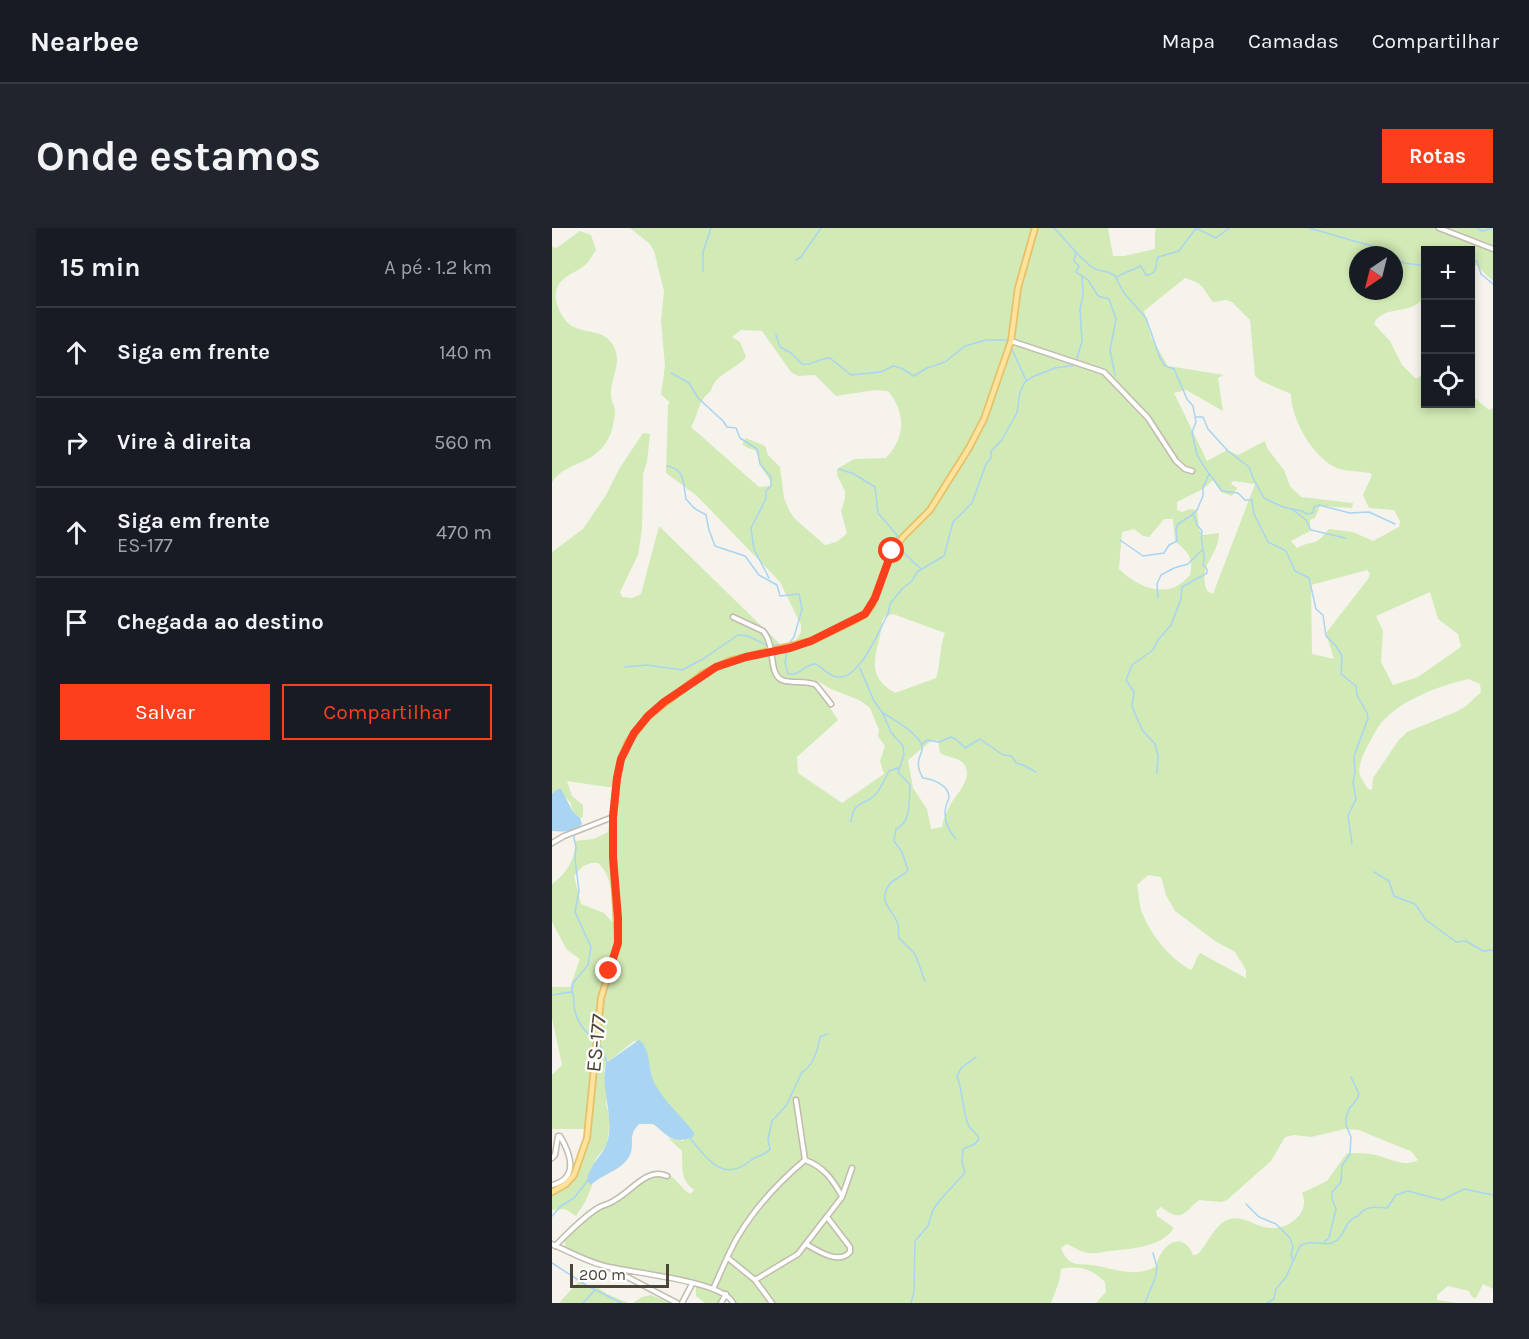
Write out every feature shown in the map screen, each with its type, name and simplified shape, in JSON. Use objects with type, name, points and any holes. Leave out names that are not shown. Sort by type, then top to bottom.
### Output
[{"type":"main road","name":"ES-177","points":[[552,1192],[566,1184],[574,1174],[587,1138],[601,998],[618,943],[613,817],[617,778],[628,742],[648,716],[704,673],[729,661],[811,641],[865,614],[872,605],[892,551],[930,510],[977,435],[1011,340],[1018,288],[1035,228]]},
{"type":"street","points":[[1438,228],[1493,249]]},
{"type":"street","points":[[1011,340],[1104,372],[1148,418],[1176,461],[1185,469],[1192,471]]},
{"type":"street","points":[[733,617],[763,631],[773,651],[773,670],[776,675],[784,680],[816,685],[831,704]]},
{"type":"street","points":[[552,843],[613,817]]},
{"type":"street","points":[[796,1100],[805,1160]]},
{"type":"street","points":[[552,1158],[555,1155],[558,1136],[560,1136],[568,1149],[571,1160],[570,1169],[566,1177],[558,1184],[552,1185]]},
{"type":"street","points":[[805,1160],[817,1165],[832,1178],[842,1197]]},
{"type":"street","points":[[713,1289],[737,1238],[751,1218],[775,1189],[805,1160]]},
{"type":"street","points":[[755,1280],[798,1254],[842,1197],[852,1168]]},
{"type":"street","points":[[667,1176],[660,1173],[647,1176],[615,1200],[597,1208],[554,1245],[608,1267],[677,1303]]},
{"type":"street","points":[[806,1244],[821,1253],[840,1258],[847,1256],[850,1247],[827,1217]]},
{"type":"street","points":[[728,1258],[755,1280],[772,1303]]},
{"type":"street","points":[[608,1267],[663,1276],[713,1289],[726,1294],[733,1303]]},
{"type":"street","points":[[682,1303],[692,1284]]},
{"type":"street","points":[[722,1303],[726,1294]]},
{"type":"green space","points":[[630,228],[1108,228],[1113,256],[1124,256],[1155,249],[1156,228],[1493,228],[1493,281],[1475,265],[1475,246],[1421,246],[1421,301],[1408,308],[1384,314],[1374,324],[1390,341],[1402,365],[1416,379],[1421,376],[1421,408],[1475,408],[1475,398],[1489,410],[1493,408],[1493,1289],[1483,1284],[1476,1298],[1472,1297],[1469,1291],[1448,1286],[1437,1295],[1437,1300],[1457,1303],[1096,1303],[1106,1292],[1105,1282],[1090,1271],[1074,1268],[1061,1269],[1051,1303],[732,1303],[729,1298],[723,1297],[719,1303],[705,1303],[696,1296],[696,1281],[607,1265],[565,1247],[565,1243],[559,1239],[587,1211],[611,1199],[651,1171],[658,1170],[669,1174],[690,1194],[694,1190],[684,1177],[682,1151],[668,1138],[684,1141],[678,1114],[669,1106],[653,1082],[645,1046],[634,1041],[606,1063],[604,1070],[606,1104],[610,1120],[607,1145],[597,1157],[588,1177],[592,1186],[585,1202],[576,1216],[565,1209],[552,1210],[552,1190],[560,1186],[572,1173],[583,1147],[586,1129],[552,1129],[552,1075],[562,1065],[552,1018],[552,987],[570,987],[580,959],[567,950],[552,922],[552,884],[562,876],[569,865],[574,854],[575,841],[594,839],[608,832],[614,788],[567,781],[572,796],[583,805],[583,817],[580,818],[573,812],[570,802],[557,789],[552,794],[552,552],[583,529],[643,433],[650,434],[647,462],[643,474],[642,529],[638,555],[620,592],[622,597],[632,598],[641,594],[659,526],[782,646],[794,643],[801,632],[801,625],[780,582],[697,496],[666,473],[668,405],[670,403],[661,394],[665,366],[661,321],[664,291],[654,251],[650,244]],"holes":[[[1185,278],[1200,285],[1213,302],[1226,300],[1232,302],[1250,320],[1255,376],[1291,394],[1299,426],[1312,447],[1328,463],[1337,468],[1372,475],[1363,495],[1369,508],[1394,510],[1400,521],[1399,527],[1373,541],[1353,532],[1329,529],[1317,541],[1297,548],[1291,541],[1310,531],[1310,520],[1315,518],[1320,506],[1352,508],[1353,503],[1301,497],[1290,486],[1284,470],[1267,448],[1265,441],[1238,455],[1227,450],[1207,461],[1174,393],[1186,390],[1223,411],[1218,378],[1224,375],[1168,366],[1151,337],[1144,311]],[[741,330],[762,331],[791,372],[798,376],[815,375],[836,396],[875,390],[888,391],[894,399],[901,416],[901,425],[893,450],[886,458],[854,459],[837,469],[837,475],[845,491],[841,511],[847,533],[838,541],[825,545],[795,519],[784,498],[780,467],[768,455],[765,446],[746,438],[742,444],[755,450],[760,465],[770,481],[769,486],[759,487],[691,427],[701,403],[713,385],[746,357],[740,342],[732,337]],[[1213,480],[1221,492],[1232,496],[1237,488],[1231,484],[1233,481],[1255,484],[1213,594],[1207,591],[1205,574],[1218,542],[1219,533],[1203,535],[1199,530],[1197,510],[1190,509],[1182,512],[1177,510],[1177,502],[1203,489]],[[1164,519],[1173,519],[1175,541],[1187,552],[1191,564],[1190,575],[1175,587],[1160,590],[1138,583],[1125,574],[1119,569],[1122,532],[1134,529],[1143,536],[1149,537]],[[1367,570],[1370,574],[1368,579],[1326,633],[1334,659],[1312,654],[1311,585]],[[1430,592],[1438,619],[1458,634],[1461,646],[1418,677],[1393,685],[1381,662],[1383,631],[1376,616]],[[893,614],[945,633],[936,678],[895,693],[884,685],[875,669],[884,617]],[[1468,679],[1480,684],[1481,692],[1458,711],[1407,732],[1398,741],[1373,778],[1372,790],[1368,789],[1361,778],[1360,766],[1379,725],[1410,700],[1445,685]],[[818,681],[859,700],[870,708],[879,730],[878,736],[885,746],[880,761],[884,774],[842,803],[798,773],[797,757],[838,720],[814,684]],[[938,740],[940,753],[960,760],[966,767],[966,779],[950,805],[942,827],[931,829],[927,809],[913,788],[908,760],[931,741]],[[591,863],[598,863],[603,868],[613,898],[615,921],[612,922],[604,913],[581,904],[574,876],[583,866]],[[1148,875],[1161,877],[1166,895],[1175,911],[1215,941],[1235,952],[1246,970],[1246,978],[1200,953],[1191,970],[1175,959],[1162,946],[1146,922],[1141,910],[1137,885]],[[1345,1129],[1359,1130],[1411,1151],[1418,1160],[1402,1163],[1373,1154],[1347,1153],[1327,1181],[1302,1193],[1304,1200],[1301,1213],[1285,1226],[1271,1228],[1240,1219],[1230,1219],[1216,1229],[1198,1254],[1193,1255],[1184,1243],[1174,1242],[1165,1248],[1156,1266],[1141,1272],[1075,1264],[1066,1257],[1061,1248],[1067,1244],[1083,1252],[1094,1253],[1153,1244],[1168,1235],[1174,1228],[1157,1216],[1156,1211],[1161,1207],[1168,1212],[1181,1215],[1199,1200],[1221,1202],[1227,1200],[1271,1161],[1285,1137],[1294,1135],[1311,1137]]]},
{"type":"green space","points":[[580,231],[591,235],[596,250],[585,265],[560,282],[556,297],[563,317],[570,325],[603,336],[613,345],[617,357],[611,395],[615,415],[611,433],[598,452],[566,469],[552,482],[552,246],[558,247]]},
{"type":"green space","points":[[579,1281],[595,1289],[597,1287],[628,1303],[559,1303]]},
{"type":"green space","points":[[651,1295],[671,1303],[633,1303],[642,1297]]},
{"type":"water","points":[[557,789],[561,789],[573,812],[580,818],[582,824],[575,829],[552,831],[552,794]]},
{"type":"water","points":[[639,1040],[648,1054],[655,1084],[694,1133],[693,1137],[680,1140],[670,1138],[653,1124],[639,1124],[633,1132],[631,1151],[627,1160],[591,1185],[587,1181],[588,1175],[607,1143],[609,1133],[605,1083],[606,1063]]},
{"type":"waterway","points":[[703,271],[703,252],[711,228]]},
{"type":"waterway","points":[[796,260],[801,257],[821,228]]},
{"type":"waterway","points":[[1054,228],[1087,263],[1095,269],[1115,276]]},
{"type":"waterway","points":[[1116,277],[1141,266],[1146,275],[1153,273],[1158,257],[1179,251],[1196,228],[1216,238],[1229,228]]},
{"type":"waterway","points":[[1309,228],[1372,246]]},
{"type":"waterway","points":[[1477,228],[1482,231],[1493,228]]},
{"type":"waterway","points":[[1076,252],[1074,261],[1079,266],[1076,272],[1088,280],[1098,296],[1109,299],[1116,319],[1110,350],[1115,375]]},
{"type":"waterway","points":[[1475,262],[1477,261],[1481,274],[1493,284]]},
{"type":"waterway","points":[[1403,262],[1421,265]]},
{"type":"waterway","points":[[667,466],[678,470],[684,483],[686,499],[694,508],[706,515],[715,546],[745,556],[759,575],[777,585],[780,596],[799,594],[802,609],[794,637],[788,645],[785,663],[788,674],[816,664],[836,677],[853,672],[874,642],[888,614],[890,604],[912,581],[917,572],[944,556],[953,522],[972,503],[986,464],[991,458],[991,451],[1001,441],[1017,413],[1020,392],[1025,382],[1055,368],[1075,365],[1082,341],[1080,309],[1083,295],[1082,275]]},
{"type":"waterway","points":[[1115,276],[1124,293],[1146,318],[1160,358],[1165,366],[1174,369],[1187,399],[1193,406],[1196,422],[1192,432],[1197,455],[1222,491],[1238,493],[1245,500],[1252,500],[1254,514],[1268,542],[1286,551],[1295,571],[1309,578],[1316,609],[1323,615],[1326,636],[1342,656],[1341,674],[1356,686],[1357,695],[1368,718],[1354,756],[1353,783],[1356,799],[1348,816],[1352,844]]},
{"type":"waterway","points":[[776,335],[780,347],[791,353],[802,364],[830,358],[851,375],[881,372],[893,366],[914,376],[927,368],[945,362],[965,346],[986,340],[1006,340],[1008,343]]},
{"type":"waterway","points":[[1011,347],[1026,380]]},
{"type":"waterway","points":[[671,373],[689,383],[698,398],[727,427],[736,428],[740,438],[757,449],[760,464],[771,477],[771,486],[766,491],[766,499],[751,528],[754,549],[769,578]]},
{"type":"waterway","points":[[1195,417],[1203,417],[1208,429],[1228,451],[1249,467],[1264,498],[1283,507],[1307,514],[1313,513],[1314,507],[1319,505],[1350,513],[1369,512],[1395,524]]},
{"type":"waterway","points":[[839,469],[854,474],[875,487],[878,513],[897,535],[897,540]]},
{"type":"waterway","points":[[1120,540],[1143,556],[1164,553],[1169,545],[1177,541],[1178,524],[1197,510],[1209,474]]},
{"type":"waterway","points":[[1293,510],[1306,520],[1311,530],[1345,538]]},
{"type":"waterway","points":[[1157,773],[1158,756],[1155,744],[1143,731],[1136,716],[1132,706],[1134,692],[1126,680],[1132,665],[1153,650],[1171,625],[1181,599],[1182,587],[1207,573],[1203,565],[1202,531],[1193,513]]},
{"type":"waterway","points":[[900,544],[905,554],[921,569]]},
{"type":"waterway","points":[[1158,598],[1157,584],[1161,575],[1188,564],[1202,550]]},
{"type":"waterway","points":[[625,667],[647,665],[682,670],[703,659],[738,635],[748,636],[768,646],[787,644]]},
{"type":"waterway","points":[[860,668],[891,732],[903,746],[904,755],[898,772],[910,785],[909,804],[905,821],[896,829],[894,841],[902,852],[908,870],[889,885],[885,901],[898,924],[899,938],[915,954],[925,981]]},
{"type":"waterway","points":[[883,713],[905,727],[920,741],[922,746],[918,762],[920,772],[923,778],[939,783],[946,789],[949,798],[945,810],[946,819],[956,839]]},
{"type":"waterway","points":[[922,744],[927,740],[939,742],[951,737],[965,748],[980,739],[1003,755],[1012,756],[1016,763],[1036,772]]},
{"type":"waterway","points":[[851,822],[854,810],[875,795],[889,771],[898,768]]},
{"type":"waterway","points":[[573,833],[579,891],[575,912],[591,947],[588,965],[573,983],[572,992],[579,1022],[594,1040]]},
{"type":"waterway","points":[[1374,872],[1389,881],[1394,896],[1415,904],[1426,920],[1456,942],[1466,941],[1483,951],[1493,950]]},
{"type":"waterway","points":[[552,995],[571,992]]},
{"type":"waterway","points":[[690,1138],[710,1161],[724,1169],[732,1170],[740,1167],[766,1153],[770,1149],[768,1139],[772,1121],[786,1106],[802,1072],[812,1061],[820,1037],[827,1034]]},
{"type":"waterway","points":[[598,1043],[607,1063]]},
{"type":"waterway","points":[[911,1303],[914,1292],[915,1241],[928,1226],[933,1210],[940,1200],[965,1173],[962,1161],[963,1149],[975,1144],[979,1139],[968,1124],[957,1076],[961,1068],[976,1057]]},
{"type":"waterway","points":[[1324,1242],[1329,1238],[1336,1209],[1332,1192],[1341,1182],[1342,1166],[1350,1154],[1351,1137],[1346,1118],[1359,1094],[1351,1077]]},
{"type":"waterway","points":[[552,1216],[561,1206],[574,1198],[588,1180]]},
{"type":"waterway","points":[[1267,1303],[1274,1299],[1276,1289],[1286,1277],[1300,1246],[1308,1243],[1328,1244],[1337,1241],[1350,1221],[1368,1208],[1387,1208],[1396,1195],[1408,1191],[1442,1200],[1464,1189],[1493,1195]]},
{"type":"waterway","points":[[1246,1204],[1259,1217],[1276,1224],[1290,1238],[1293,1260]]},
{"type":"waterway","points":[[1145,1303],[1156,1276],[1157,1267],[1153,1253]]},
{"type":"waterway","points":[[552,1263],[586,1285],[621,1303]]},
{"type":"waterway","points":[[583,1303],[595,1290]]},
{"type":"route","points":[[609,971],[618,943],[613,857],[613,817],[617,778],[628,742],[640,724],[664,702],[716,667],[729,661],[790,648],[811,641],[865,614],[875,598],[892,551]]}]
